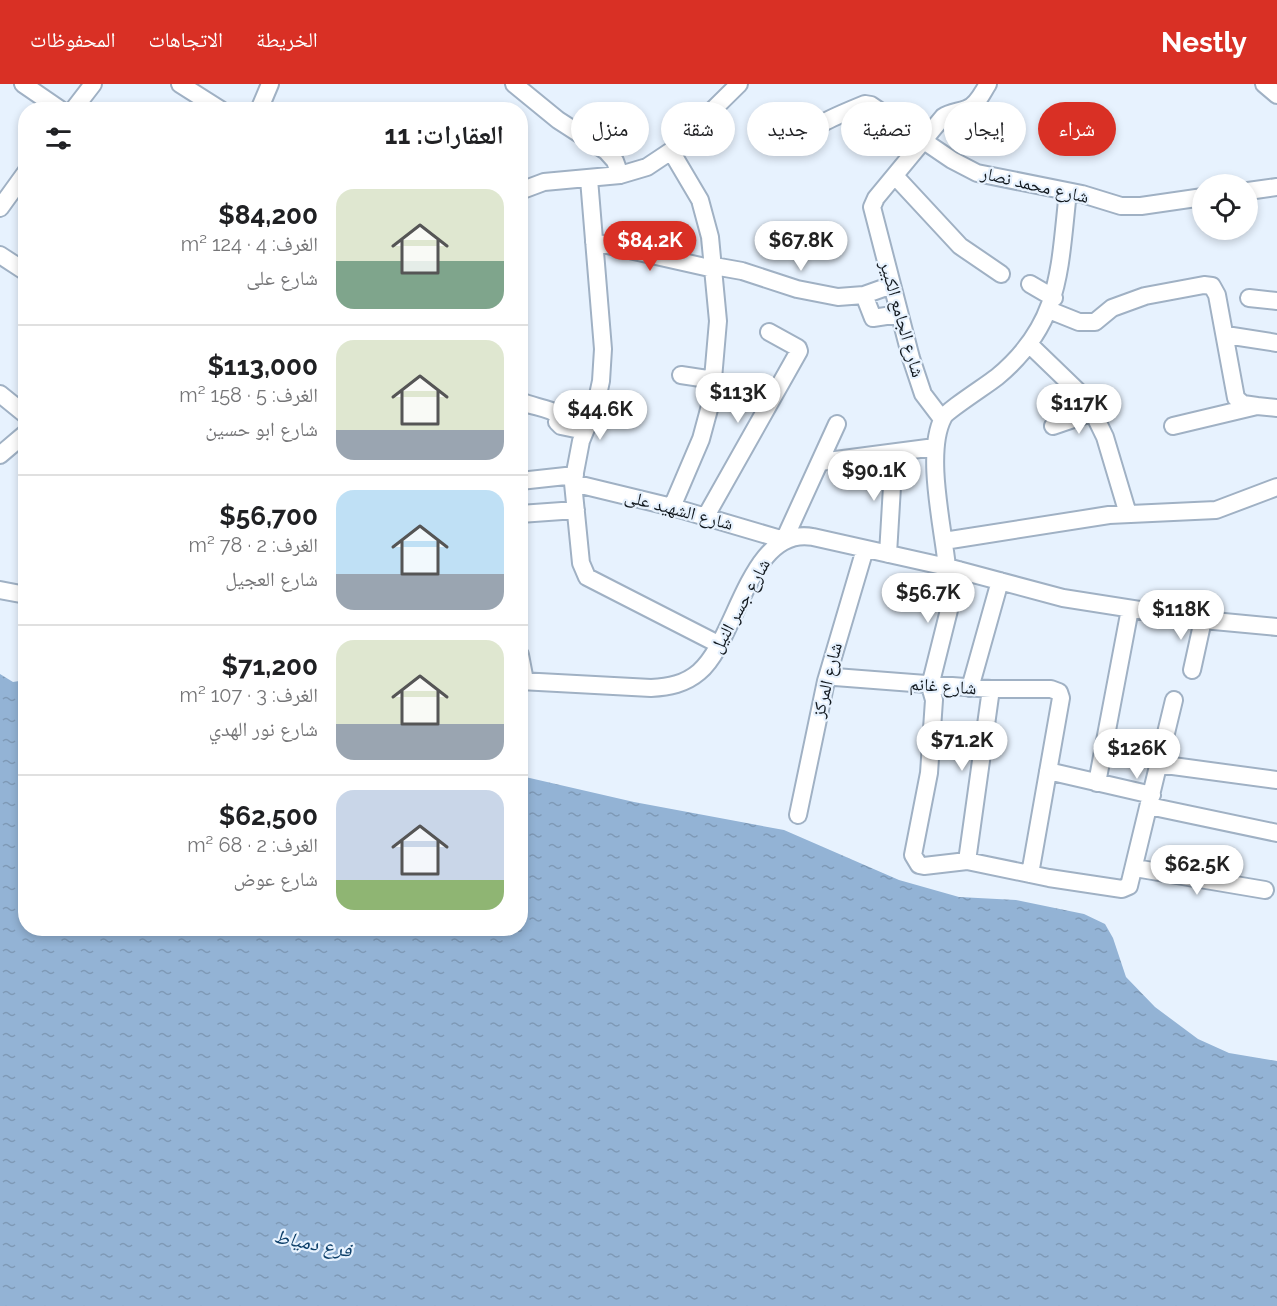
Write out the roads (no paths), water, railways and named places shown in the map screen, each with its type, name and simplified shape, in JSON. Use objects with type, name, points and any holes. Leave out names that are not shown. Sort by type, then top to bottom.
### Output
[{"type":"street","points":[[23,84],[49,102]]},
{"type":"street","points":[[79,102],[93,84]]},
{"type":"street","points":[[180,84],[208,102]]},
{"type":"street","points":[[262,102],[270,84]]},
{"type":"street","points":[[514,84],[558,120],[606,151],[615,161],[620,176]]},
{"type":"street","points":[[719,102],[737,84]]},
{"type":"street","name":"شارع الجامع الكبير","points":[[932,131],[949,113],[969,109],[975,104],[988,84]]},
{"type":"street","points":[[1264,84],[1277,95]]},
{"type":"street","name":"شارع محمد نصار","points":[[932,147],[977,173],[1082,194],[1121,206],[1140,206],[1192,199]]},
{"type":"street","points":[[528,188],[544,182],[620,176],[647,167],[664,156]]},
{"type":"street","points":[[672,507],[701,439],[711,402],[718,321],[710,237],[700,200],[674,156]]},
{"type":"street","name":"شارع الجامع الكبير","points":[[912,156],[876,198],[872,207],[899,314],[923,394],[942,419]]},
{"type":"street","points":[[895,176],[960,246],[1001,274]]},
{"type":"street","points":[[589,180],[603,349],[601,381],[596,404],[581,441],[574,479],[581,563],[587,577],[718,644]]},
{"type":"street","points":[[3,198],[18,181]]},
{"type":"street","points":[[1258,190],[1277,187]]},
{"type":"street","points":[[1068,192],[1051,304],[1030,345],[1010,366],[978,392],[946,413],[942,419],[935,447],[944,541],[953,568],[930,686],[934,700],[929,773],[913,858],[919,865],[924,866],[967,861],[1030,874],[1126,888],[1131,884],[1174,700]]},
{"type":"street","points":[[594,242],[755,274],[797,289],[838,297],[864,295],[892,285]]},
{"type":"street","points":[[0,255],[18,267]]},
{"type":"street","points":[[1030,284],[1051,304],[1079,322],[1095,322],[1112,308],[1145,296],[1209,285],[1214,288],[1217,296],[1236,398],[1243,404],[1277,408]]},
{"type":"street","points":[[864,295],[873,318],[899,314]]},
{"type":"street","points":[[1249,298],[1277,301]]},
{"type":"street","points":[[706,516],[799,351],[798,348],[769,333]]},
{"type":"street","points":[[1226,336],[1277,343]]},
{"type":"street","points":[[1030,345],[1072,383],[1094,412],[1106,437],[1128,514]]},
{"type":"street","points":[[681,375],[714,380]]},
{"type":"street","points":[[0,394],[18,409]]},
{"type":"street","points":[[528,405],[555,412],[559,416],[557,422],[561,426],[585,430]]},
{"type":"street","points":[[1173,426],[1257,406]]},
{"type":"street","points":[[1053,426],[1094,412]]},
{"type":"street","name":"شارع جسر النيل","points":[[528,681],[651,688],[669,687],[685,682],[699,672],[710,660],[771,549],[784,540],[837,424]]},
{"type":"street","points":[[0,455],[18,440]]},
{"type":"street","points":[[820,462],[935,447]]},
{"type":"street","points":[[888,554],[894,453]]},
{"type":"street","name":"شارع الشهيد على","points":[[528,481],[574,479],[784,540]]},
{"type":"street","points":[[944,541],[1109,515],[1216,510],[1277,487]]},
{"type":"street","points":[[528,513],[576,510]]},
{"type":"street","points":[[784,540],[806,536],[953,568],[1063,598],[1203,620],[1277,627]]},
{"type":"street","name":"شارع المركز","points":[[798,815],[826,681],[865,549]]},
{"type":"street","points":[[970,688],[1000,580]]},
{"type":"street","points":[[0,590],[18,593]]},
{"type":"street","points":[[1097,783],[1130,609]]},
{"type":"street","points":[[1192,670],[1203,620]]},
{"type":"street","name":"شارع غانم","points":[[835,677],[930,686],[1051,689],[1059,692],[1061,698],[1048,771]]},
{"type":"street","points":[[967,861],[991,689]]},
{"type":"street","points":[[1158,764],[1277,780]]},
{"type":"street","points":[[1030,874],[1048,771],[1097,783],[1150,801],[1277,833]]},
{"type":"street","points":[[1135,868],[1265,890]]},
{"type":"water","name":"فرع دمياط","points":[[0,674],[13,682],[18,681],[18,936],[528,936],[528,778],[634,802],[784,830],[899,880],[959,897],[1016,900],[1084,914],[1105,924],[1113,938],[1126,977],[1155,1007],[1198,1039],[1229,1053],[1277,1061],[1277,1306],[0,1306]]}]
